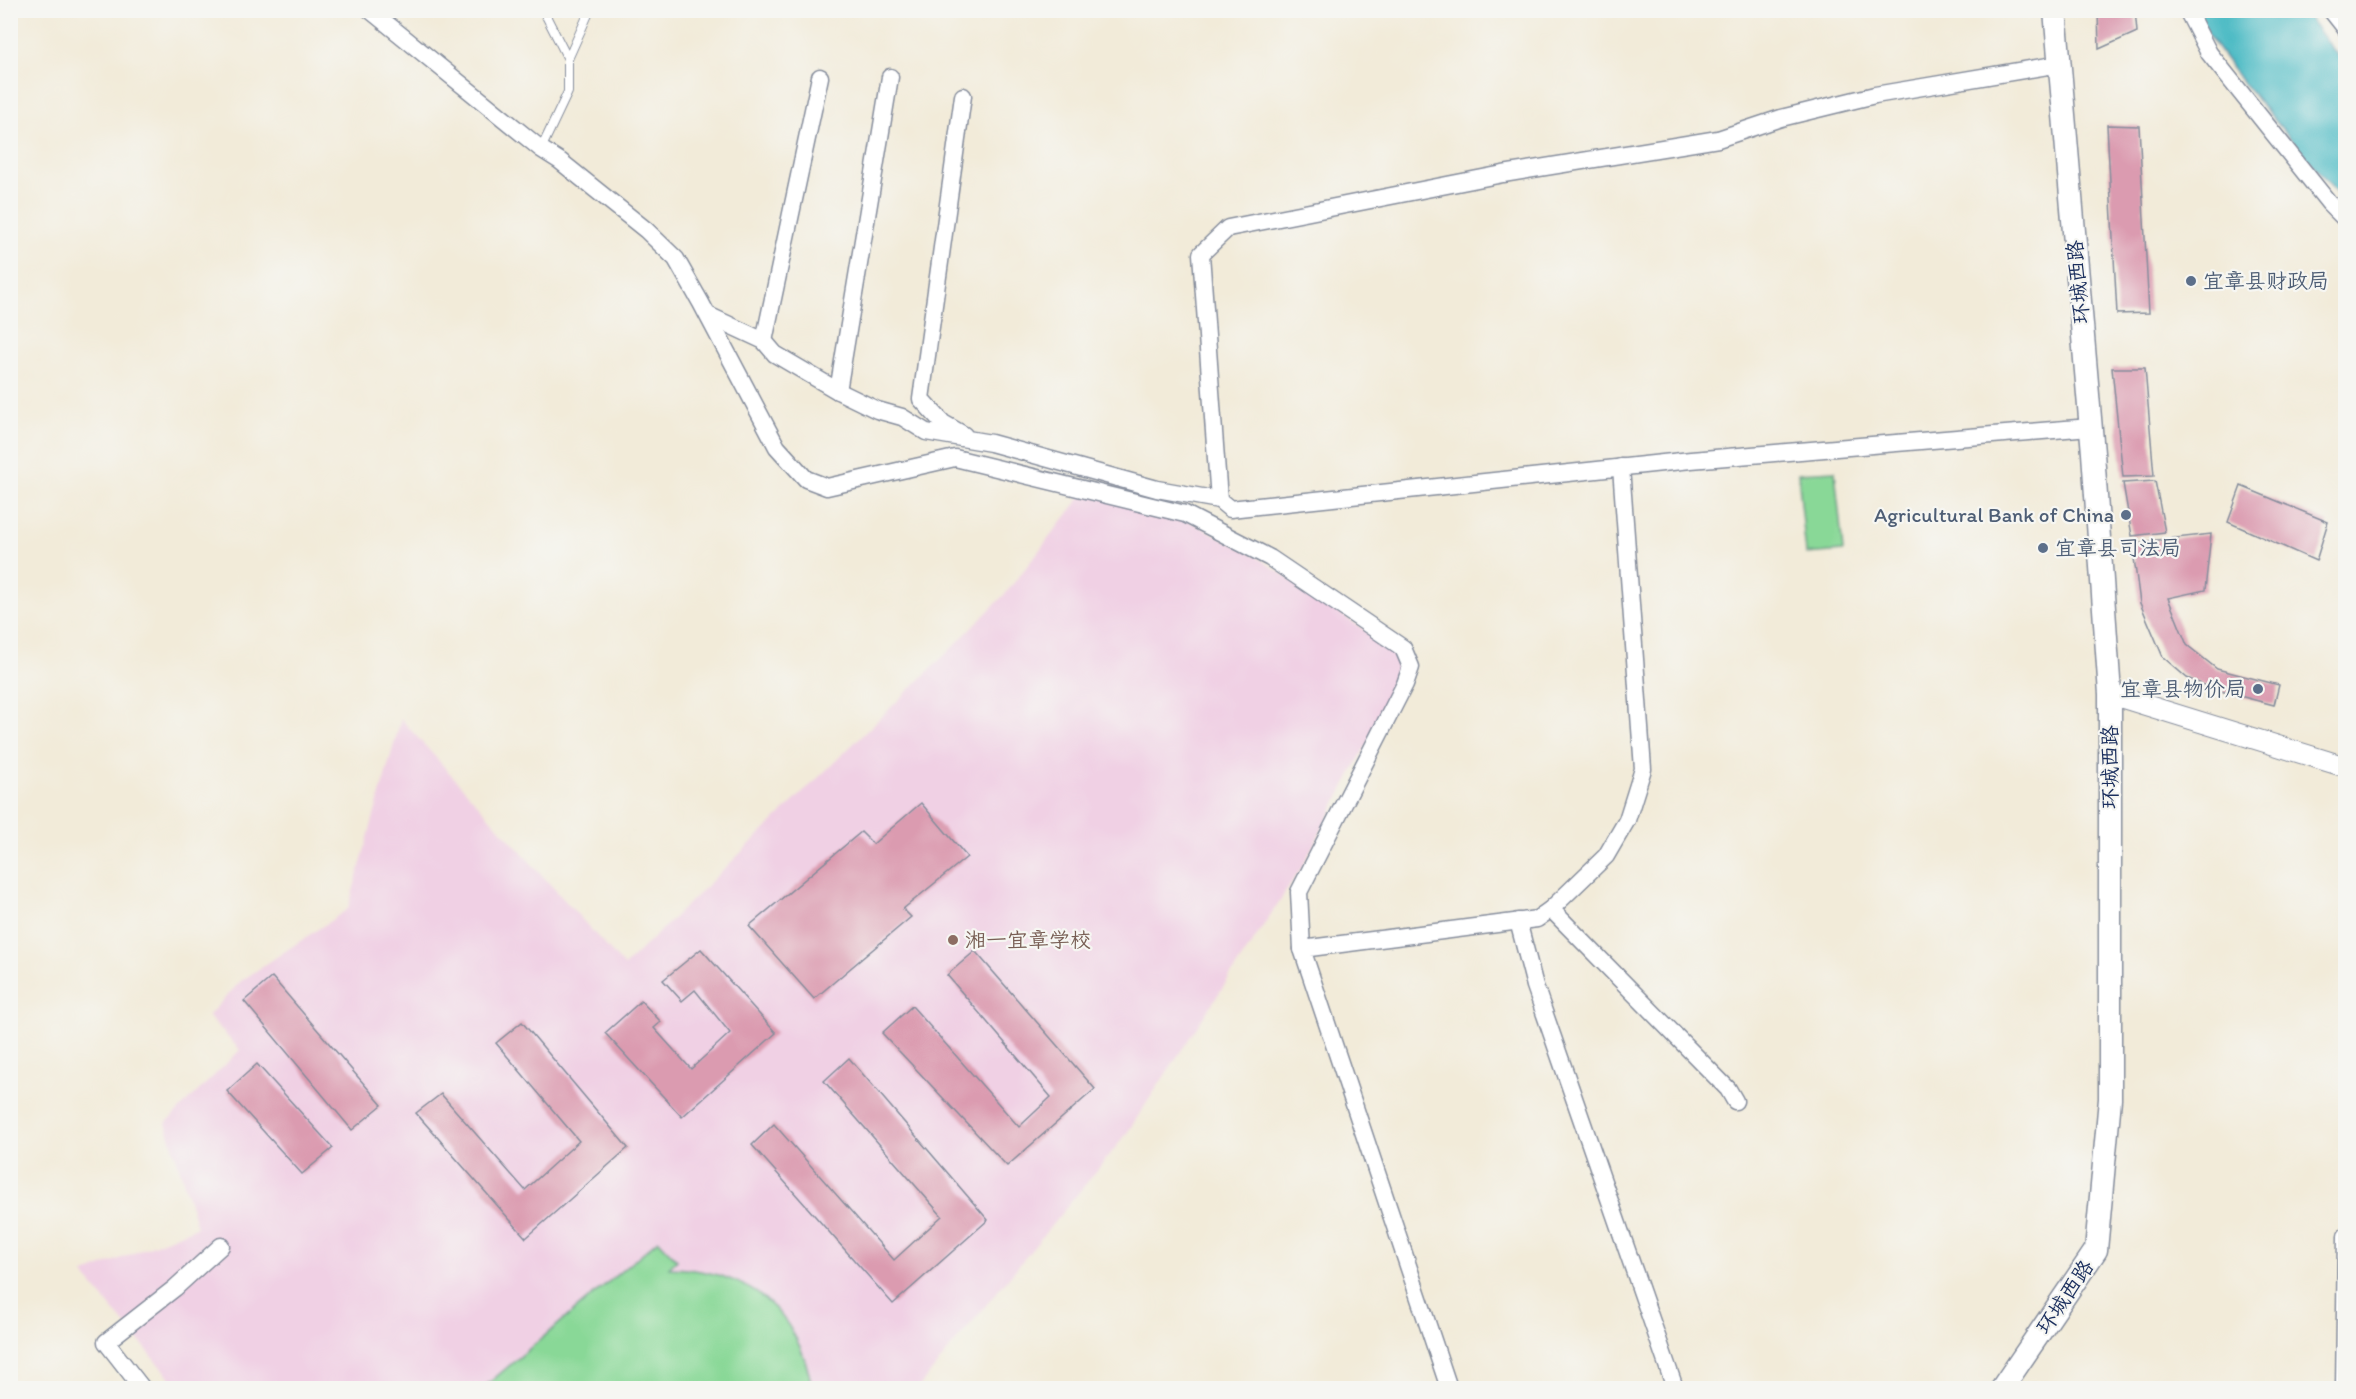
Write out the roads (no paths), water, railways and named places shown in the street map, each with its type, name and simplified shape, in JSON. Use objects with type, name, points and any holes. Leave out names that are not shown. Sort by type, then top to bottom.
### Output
[{"type":"main road","name":"环城西路","points":[[2002,1389],[2096,1250],[2110,1099],[2110,694],[2055,10]]},
{"type":"street","points":[[370,10],[541,149],[560,161],[646,230],[676,259],[777,447],[806,479],[827,487],[955,458],[1185,514],[1270,558],[1403,648],[1411,667],[1405,684],[1299,892],[1302,949],[1449,1389]]},
{"type":"street","points":[[2187,10],[2209,53],[2329,203],[2346,220]]},
{"type":"street","points":[[2331,10],[2346,29]]},
{"type":"street","points":[[1219,500],[1201,254],[1228,228],[1503,174],[1718,139],[1781,118],[1875,95],[2060,64]]},
{"type":"street","points":[[764,341],[820,77]]},
{"type":"street","points":[[838,391],[890,77]]},
{"type":"street","points":[[963,96],[921,399],[943,423],[973,440]]},
{"type":"street","points":[[708,315],[764,341],[775,354],[838,391],[877,410],[902,417],[926,432],[991,443],[1157,489],[1219,500],[1230,509],[1621,467],[2090,427]]},
{"type":"street","points":[[1302,949],[1537,918],[1551,909],[1606,856],[1627,820],[1643,769],[1621,467]]},
{"type":"street","points":[[2110,694],[2346,767]]},
{"type":"street","points":[[1551,909],[1728,1089],[1735,1101]]},
{"type":"street","points":[[1518,921],[1535,986],[1675,1389]]},
{"type":"street","points":[[2344,1389],[2346,1236]]},
{"type":"street","points":[[142,1389],[106,1342],[175,1288],[221,1246]]},
{"type":"lane","points":[[543,10],[568,59]]},
{"type":"lane","points":[[541,149],[568,92],[568,59],[590,10]]},
{"type":"water","points":[[2197,11],[2304,11],[2345,65],[2345,203],[2240,79],[2210,38]]},
{"type":"place","name":"宜章县财政局","points":[[2191,281]]},
{"type":"place","name":"Agricultural Bank of China","points":[[2126,515]]},
{"type":"place","name":"宜章县司法局","points":[[2043,548]]},
{"type":"place","name":"宜章县物价局","points":[[2258,689]]},
{"type":"place","name":"湘一宜章学校","points":[[953,940]]}]
